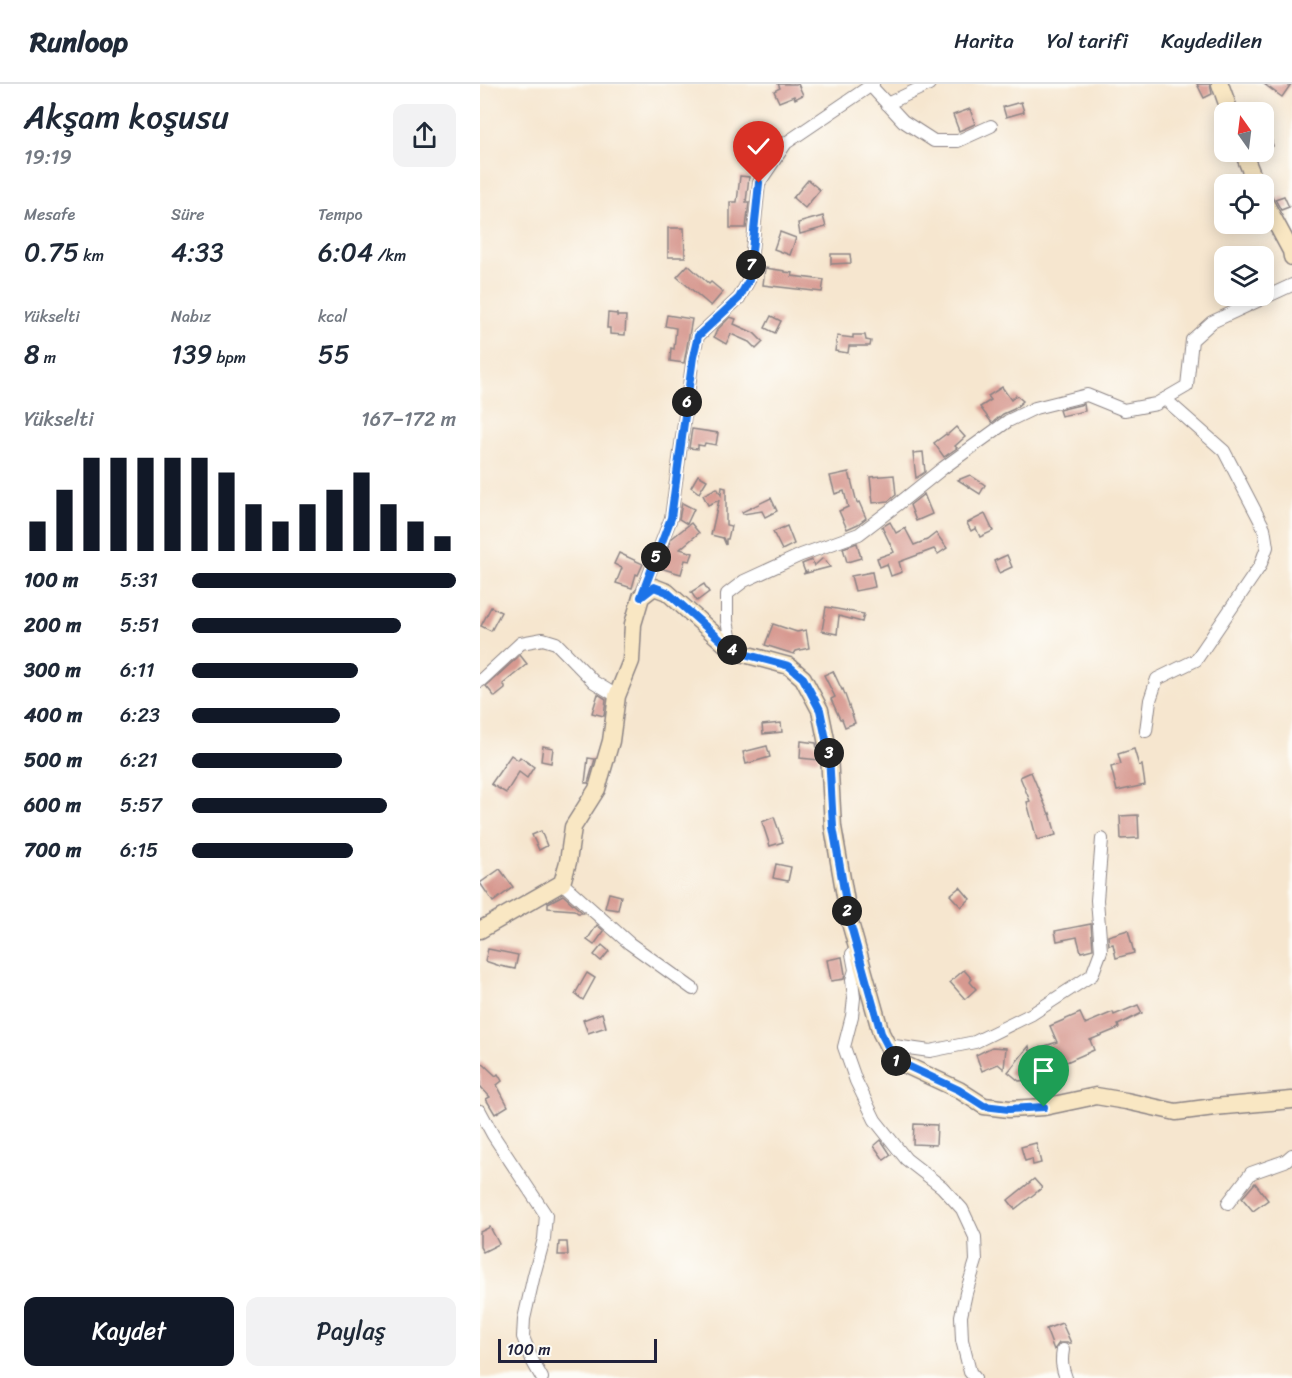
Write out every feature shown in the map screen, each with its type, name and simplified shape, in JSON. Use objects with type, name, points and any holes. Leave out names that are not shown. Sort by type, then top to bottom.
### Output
[{"type":"street","points":[[887,104],[929,84]]},
{"type":"street","points":[[1220,84],[1226,102]]},
{"type":"street","points":[[480,930],[562,883],[568,862],[573,827],[597,789],[611,741],[617,696],[631,661],[633,624],[671,518],[693,357],[698,336],[739,298],[749,280],[759,183],[786,143],[871,85],[903,121],[934,141],[958,141],[991,126]]},
{"type":"street","points":[[1274,219],[1292,257]]},
{"type":"street","points":[[733,651],[727,621],[727,594],[744,580],[801,555],[859,534],[943,468],[1008,421],[1035,408],[1087,395],[1124,410],[1156,404],[1187,386],[1192,340],[1212,322],[1292,285]]},
{"type":"street","points":[[1146,731],[1150,700],[1158,679],[1196,660],[1260,566],[1267,547],[1264,528],[1224,451],[1165,399]]},
{"type":"street","points":[[641,597],[654,587],[667,592],[733,651],[789,666],[803,678],[820,710],[829,754],[833,827],[849,920],[881,1033],[895,1060],[959,1090],[984,1106],[1009,1109],[1044,1107],[1096,1096],[1176,1112],[1292,1100]]},
{"type":"street","points":[[480,681],[521,643],[543,639],[556,643],[594,682],[617,696]]},
{"type":"street","points":[[887,1045],[930,1051],[975,1042],[1032,1014],[1092,975],[1101,951],[1097,900],[1102,839]]},
{"type":"street","points":[[562,883],[629,943],[693,988]]},
{"type":"street","points":[[849,920],[848,928],[855,970],[852,980],[854,998],[844,1047],[855,1081],[875,1120],[906,1159],[942,1187],[962,1209],[975,1237],[976,1261],[961,1316],[962,1340],[970,1372],[975,1378]]},
{"type":"street","points":[[480,1111],[493,1135],[546,1215],[544,1239],[529,1297],[524,1337],[533,1362],[542,1378]]},
{"type":"street","points":[[1228,1203],[1251,1173],[1284,1161],[1292,1155]]},
{"type":"street","points":[[1063,1350],[1061,1360],[1066,1378]]},
{"type":"building","points":[[778,84],[798,84],[803,95],[779,102],[774,91],[780,88]]},
{"type":"building","points":[[1197,84],[1210,84],[1212,94],[1204,98]]},
{"type":"building","points":[[1264,84],[1291,84],[1282,97]]},
{"type":"building","points":[[1021,102],[1024,112],[1006,117],[1003,107]]},
{"type":"building","points":[[970,109],[975,124],[959,131],[953,115]]},
{"type":"building","points":[[740,176],[749,177],[746,228],[730,228],[730,202],[737,202]]},
{"type":"building","points":[[808,180],[820,190],[805,208],[793,198]]},
{"type":"building","points":[[1284,196],[1289,207],[1281,210],[1275,199]]},
{"type":"building","points":[[823,216],[826,227],[800,234],[798,223]]},
{"type":"building","points":[[668,228],[684,228],[685,257],[668,257]]},
{"type":"building","points":[[780,232],[796,238],[790,255],[774,249]]},
{"type":"building","points":[[831,254],[850,254],[851,263],[831,264]]},
{"type":"building","points":[[688,265],[709,284],[711,282],[723,292],[711,306],[677,277]]},
{"type":"building","points":[[765,268],[793,273],[792,276],[824,280],[822,292],[763,285]]},
{"type":"building","points":[[608,313],[626,316],[625,335],[610,334],[610,328],[607,328]]},
{"type":"building","points":[[667,315],[692,319],[684,363],[670,361],[676,328],[665,326]]},
{"type":"building","points":[[771,316],[781,321],[775,333],[765,328]]},
{"type":"building","points":[[730,317],[736,319],[734,324],[754,333],[763,342],[756,349],[749,342],[731,334],[726,344],[714,337],[717,330]]},
{"type":"building","points":[[853,335],[865,335],[866,340],[871,341],[870,346],[849,346],[848,353],[835,351],[837,336],[853,338]]},
{"type":"building","points":[[1002,387],[1011,400],[1016,395],[1023,401],[992,423],[980,407],[991,400],[988,396]]},
{"type":"building","points":[[1084,404],[1085,411],[1061,416],[1059,410]]},
{"type":"building","points":[[956,427],[965,437],[955,446],[957,448],[944,457],[934,443]]},
{"type":"building","points":[[692,429],[718,433],[716,445],[705,443],[704,446],[698,445],[698,449],[689,448]]},
{"type":"building","points":[[923,452],[925,472],[916,478],[913,453]]},
{"type":"building","points":[[849,472],[857,503],[859,502],[866,518],[847,529],[839,511],[848,507],[844,491],[835,494],[830,476]]},
{"type":"building","points":[[698,475],[707,480],[699,493],[691,487]]},
{"type":"building","points":[[894,475],[896,495],[888,501],[873,503],[870,477]]},
{"type":"building","points":[[970,475],[985,485],[980,494],[958,480]]},
{"type":"building","points":[[722,487],[726,488],[726,525],[731,526],[726,545],[723,538],[711,535],[719,500],[708,505],[703,495],[717,488],[721,495]]},
{"type":"building","points":[[924,494],[932,514],[916,521],[910,505]]},
{"type":"building","points":[[771,498],[777,511],[765,517],[762,511],[743,514],[742,512]]},
{"type":"building","points":[[682,503],[694,509],[687,524],[679,519]]},
{"type":"building","points":[[985,514],[993,531],[980,537],[976,528],[971,531],[967,523]]},
{"type":"building","points":[[890,522],[896,533],[905,528],[914,545],[927,540],[936,533],[947,548],[938,554],[934,549],[899,562],[902,572],[891,576],[887,564],[880,567],[877,558],[894,552],[882,527]]},
{"type":"building","points":[[691,523],[699,533],[680,549],[693,553],[690,561],[685,560],[681,574],[660,568],[671,539]]},
{"type":"building","points":[[787,526],[794,544],[782,550],[773,532]]},
{"type":"building","points":[[857,543],[861,558],[847,562],[843,548]]},
{"type":"building","points":[[619,553],[643,564],[638,575],[636,574],[632,588],[616,583],[622,568],[614,564]]},
{"type":"building","points":[[1007,555],[1012,567],[999,573],[994,561]]},
{"type":"building","points":[[823,558],[830,567],[803,574],[808,571],[805,572],[802,564],[812,560],[814,566]]},
{"type":"building","points":[[872,572],[875,587],[855,591],[851,576]]},
{"type":"building","points":[[704,584],[709,592],[697,601],[691,592]]},
{"type":"building","points":[[491,607],[501,612],[491,631],[481,626]]},
{"type":"building","points":[[826,607],[864,614],[862,622],[839,616],[837,634],[822,631]]},
{"type":"building","points":[[773,624],[797,632],[806,630],[809,648],[796,651],[794,654],[765,645]]},
{"type":"building","points":[[520,655],[527,664],[503,684],[505,689],[495,697],[486,686]]},
{"type":"building","points":[[833,671],[843,689],[855,723],[845,727],[831,699],[835,697],[824,675]]},
{"type":"building","points":[[598,694],[606,699],[604,716],[592,713]]},
{"type":"building","points":[[781,723],[782,732],[763,734],[762,725]]},
{"type":"building","points":[[801,741],[816,743],[819,760],[800,758]]},
{"type":"building","points":[[543,746],[553,748],[551,763],[541,761]]},
{"type":"building","points":[[767,746],[770,757],[746,764],[743,752]]},
{"type":"building","points":[[1134,749],[1139,766],[1142,765],[1145,785],[1117,791],[1111,767],[1121,764],[1118,754]]},
{"type":"building","points":[[511,755],[518,760],[520,757],[534,767],[527,778],[519,772],[506,793],[491,784]]},
{"type":"building","points":[[588,758],[595,759],[588,783],[585,783]]},
{"type":"building","points":[[1031,772],[1050,813],[1056,835],[1037,840],[1027,802],[1030,801],[1020,777]]},
{"type":"building","points":[[1138,815],[1139,838],[1121,839],[1120,816]]},
{"type":"building","points":[[774,817],[783,842],[770,846],[762,822]]},
{"type":"building","points":[[541,831],[547,846],[539,850],[532,835]]},
{"type":"building","points":[[776,864],[791,867],[788,881],[773,878]]},
{"type":"building","points":[[500,869],[513,887],[493,902],[480,883]]},
{"type":"building","points":[[960,887],[970,899],[961,907],[950,895]]},
{"type":"building","points":[[609,893],[621,896],[618,910],[605,908]]},
{"type":"building","points":[[563,895],[583,913],[548,908],[548,903]]},
{"type":"building","points":[[1091,924],[1093,949],[1081,952],[1077,937],[1057,941],[1055,931]]},
{"type":"building","points":[[597,925],[604,931],[594,945],[587,940]]},
{"type":"building","points":[[1128,930],[1134,953],[1116,958],[1113,944],[1109,945],[1108,936]]},
{"type":"building","points":[[602,945],[609,951],[601,961],[594,955]]},
{"type":"building","points":[[488,949],[518,955],[515,969],[485,961]]},
{"type":"building","points":[[842,957],[844,979],[831,981],[827,960]]},
{"type":"building","points":[[964,970],[972,979],[970,982],[976,989],[965,999],[950,982]]},
{"type":"building","points":[[587,973],[595,978],[583,1000],[575,994]]},
{"type":"building","points":[[1138,1005],[1142,1013],[1118,1025],[1119,1028],[1090,1040],[1094,1050],[1055,1067],[1054,1065],[1034,1079],[1019,1081],[1008,1072],[1029,1046],[1030,1051],[1057,1042],[1050,1026],[1080,1013],[1085,1024],[1113,1012],[1114,1015]]},
{"type":"building","points":[[602,1013],[606,1027],[588,1033],[583,1020]]},
{"type":"building","points":[[992,1047],[1006,1048],[1004,1069],[998,1064],[982,1071],[976,1055]]},
{"type":"building","points":[[480,1061],[496,1076],[498,1074],[502,1081],[497,1085],[508,1106],[495,1114],[486,1099],[490,1097],[480,1086]]},
{"type":"building","points":[[914,1124],[937,1125],[936,1145],[913,1144]]},
{"type":"building","points":[[881,1140],[891,1155],[884,1160],[874,1146]]},
{"type":"building","points":[[1036,1143],[1041,1163],[1033,1165],[1032,1159],[1025,1161],[1021,1147]]},
{"type":"building","points":[[1034,1179],[1042,1188],[1015,1209],[1008,1200]]},
{"type":"building","points":[[1255,1183],[1268,1200],[1253,1211],[1242,1198]]},
{"type":"building","points":[[490,1227],[499,1244],[483,1252],[480,1247],[480,1232]]},
{"type":"building","points":[[559,1242],[567,1242],[568,1255],[558,1255]]},
{"type":"building","points":[[1062,1323],[1071,1343],[1059,1343],[1054,1350],[1046,1329]]},
{"type":"route","points":[[759,183],[749,280],[739,298],[698,336],[693,357],[671,518],[641,597],[654,587],[667,592],[733,651],[789,666],[803,678],[820,710],[829,754],[833,827],[849,919],[881,1033],[895,1060],[959,1090],[984,1106],[1009,1109],[1044,1107]]}]
